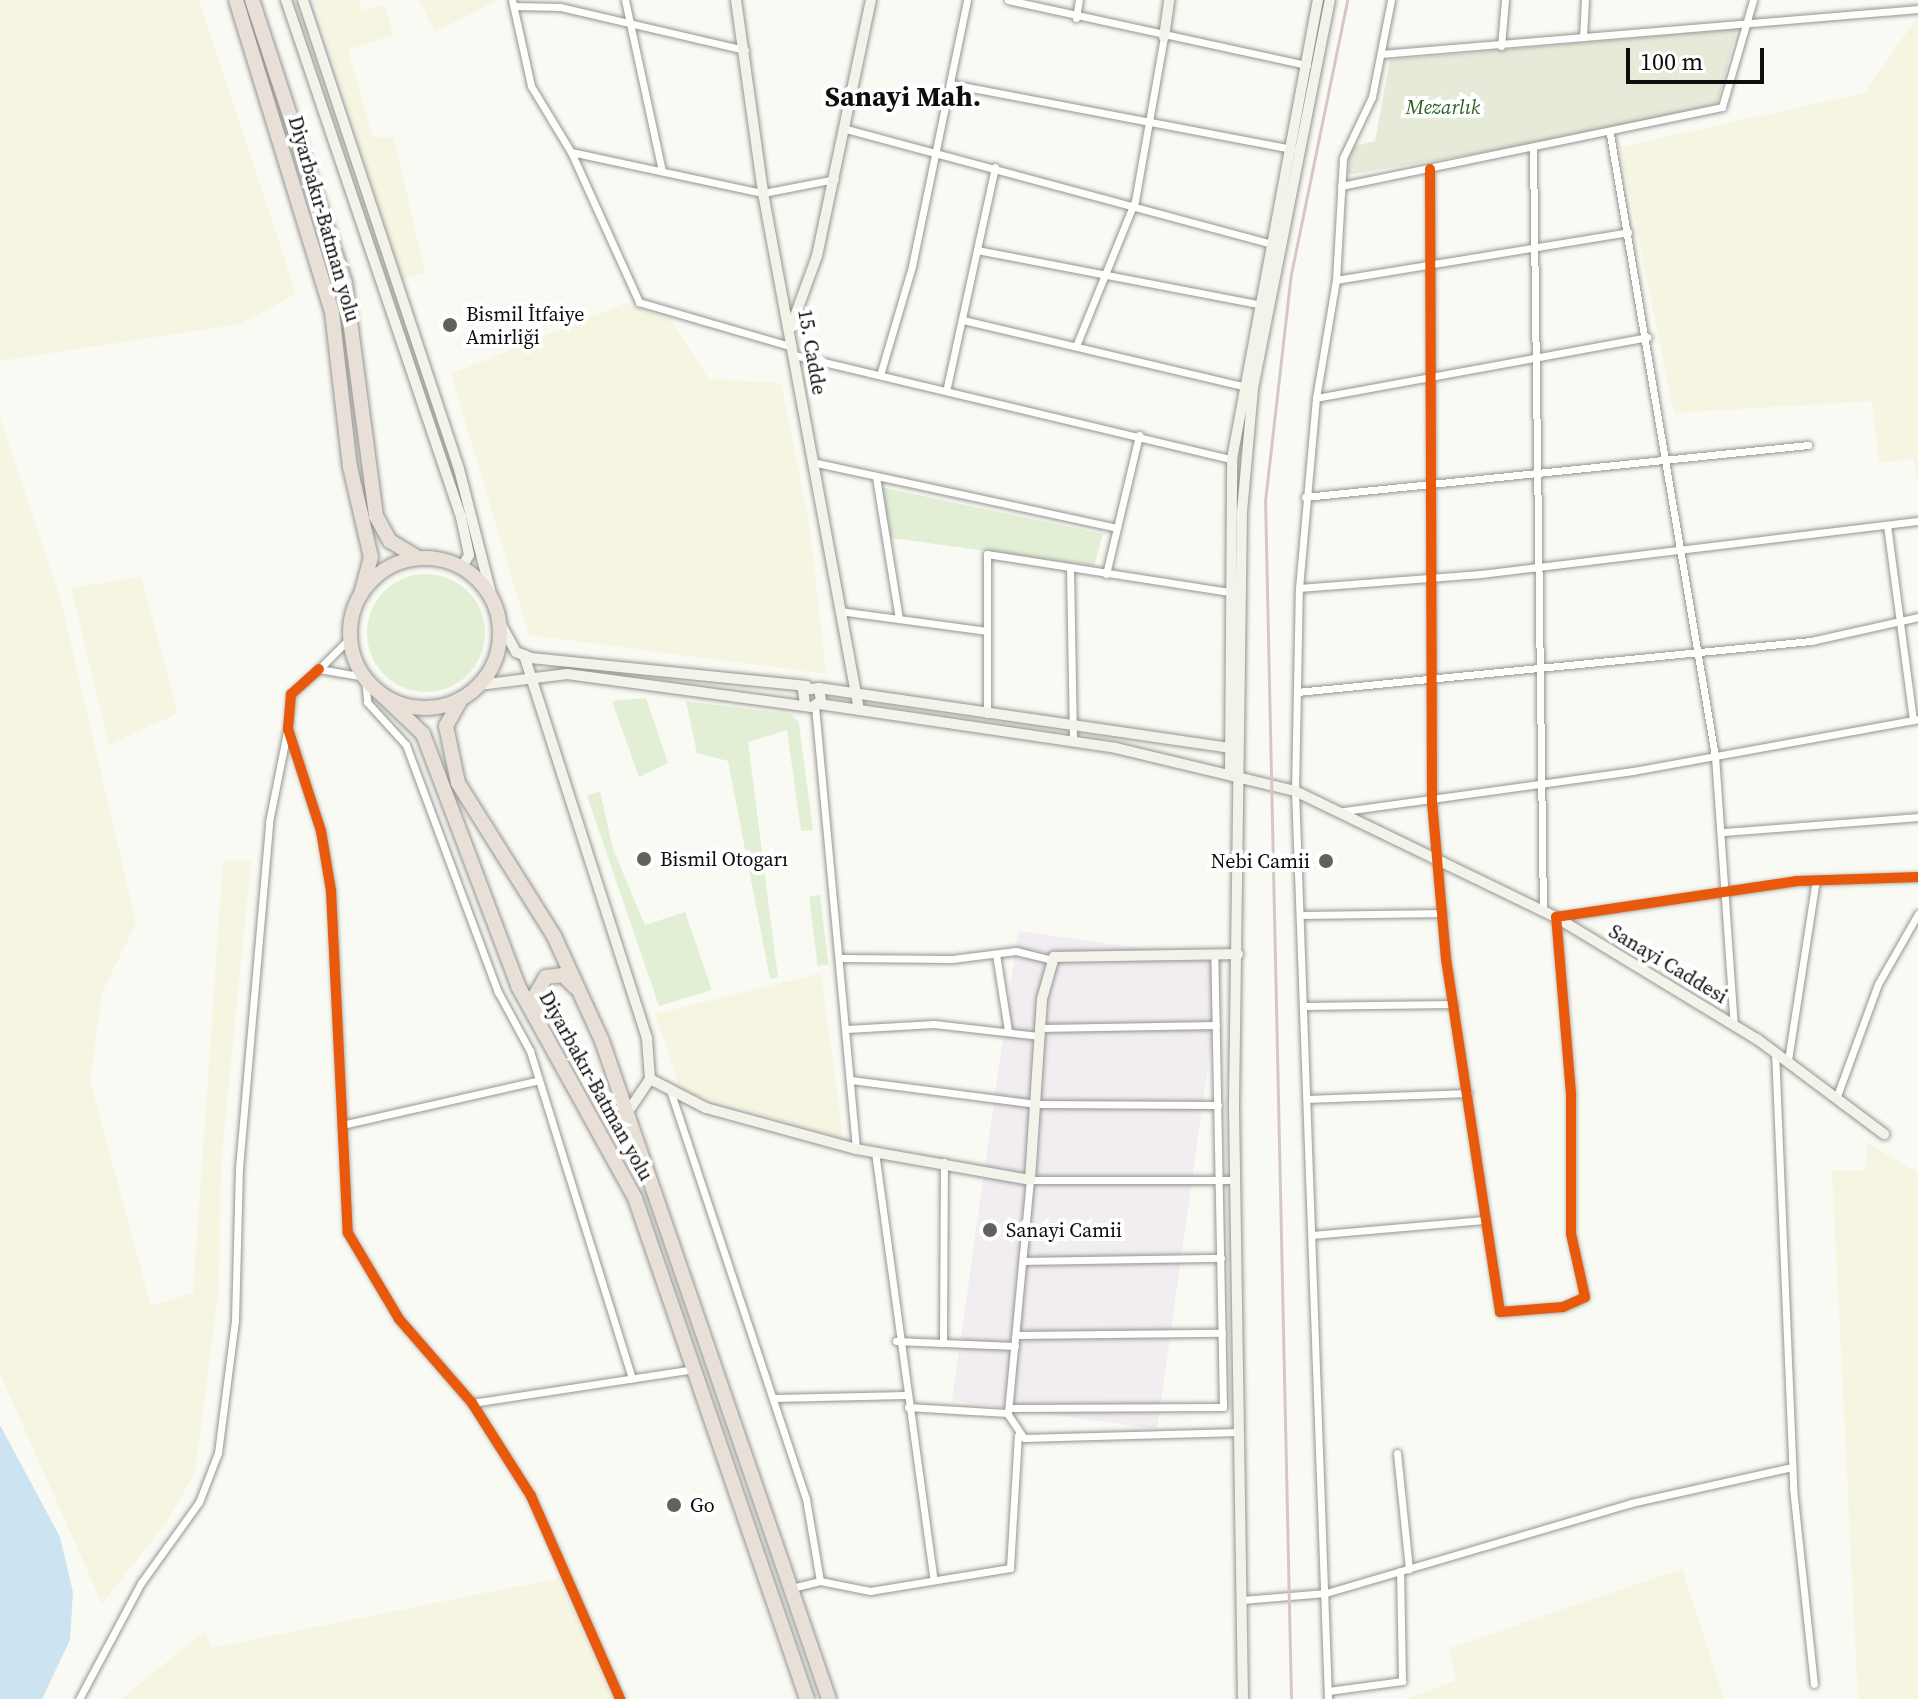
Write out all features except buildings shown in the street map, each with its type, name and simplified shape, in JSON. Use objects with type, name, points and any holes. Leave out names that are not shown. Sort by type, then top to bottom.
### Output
[{"type":"highway","name":"Diyarbakır-Batman yolu","points":[[236,0],[332,312],[350,467],[371,557],[361,594]]},
{"type":"highway","name":"Diyarbakır-Batman yolu","points":[[252,0],[345,283],[376,516],[390,541],[418,558]]},
{"type":"highway","points":[[418,558],[462,567],[493,601],[500,623],[499,646],[479,685],[461,699],[420,708],[380,693],[365,677],[351,637],[361,594],[395,564],[418,558]]},
{"type":"highway","name":"Diyarbakır-Batman yolu","points":[[380,693],[423,734],[489,921],[546,1035],[635,1198],[807,1699]]},
{"type":"highway","name":"Diyarbakır-Batman yolu","points":[[461,699],[446,726],[458,783],[554,936],[584,1000],[628,1112],[829,1699]]},
{"type":"highway","points":[[546,1035],[536,994],[546,977],[563,975],[584,1000]]},
{"type":"street","points":[[286,0],[461,517],[469,555],[462,567]]},
{"type":"street","points":[[303,0],[459,469],[493,601]]},
{"type":"street","points":[[625,0],[662,171]]},
{"type":"street","name":"15. Cadde","points":[[736,0],[763,193],[859,710]]},
{"type":"street","points":[[790,329],[836,179],[871,0]]},
{"type":"street","points":[[880,375],[938,153],[967,0]]},
{"type":"street","points":[[1008,0],[1076,18],[1316,68]]},
{"type":"street","points":[[1076,18],[1079,0]]},
{"type":"street","points":[[1076,346],[1109,278],[1135,201],[1169,0]]},
{"type":"street","points":[[1243,1699],[1235,1180],[1242,777],[1236,749],[1229,592],[1232,459],[1293,149],[1304,65],[1318,0]]},
{"type":"street","points":[[1230,771],[1236,749],[1247,387],[1257,304],[1268,243],[1316,68],[1330,0]]},
{"type":"street","points":[[1391,0],[1372,97],[1349,134],[1341,186],[1336,280],[1316,398],[1305,497],[1299,588],[1295,791],[1304,915],[1307,1099],[1328,1695],[1402,1681],[1405,1570],[1397,1453]]},
{"type":"street","points":[[1501,46],[1505,0]]},
{"type":"street","points":[[1583,37],[1585,0]]},
{"type":"street","points":[[1341,186],[1533,150],[1722,107],[1753,0]]},
{"type":"street","points":[[745,50],[560,7],[513,3],[531,86],[571,152],[639,302],[880,375],[947,387],[1232,459]]},
{"type":"street","points":[[1381,54],[1918,9]]},
{"type":"street","points":[[951,84],[1293,149]]},
{"type":"street","points":[[846,129],[1135,201],[1268,243]]},
{"type":"street","points":[[1610,134],[1647,337],[1715,756],[1724,832],[1734,1025]]},
{"type":"street","points":[[1533,150],[1532,251],[1543,567],[1538,669],[1544,784],[1543,909]]},
{"type":"street","points":[[571,152],[763,193],[836,179]]},
{"type":"street","points":[[947,387],[995,167]]},
{"type":"street","points":[[1430,169],[1434,263],[1428,481],[1432,802],[1454,1004],[1483,1220],[1500,1312],[1563,1307],[1585,1297],[1571,1234],[1571,1094],[1556,917],[1728,889],[1816,880],[1918,877]]},
{"type":"street","points":[[1336,280],[1434,263],[1532,251],[1628,232]]},
{"type":"street","points":[[977,250],[1109,278],[1257,304]]},
{"type":"street","points":[[963,320],[1247,387]]},
{"type":"street","points":[[1316,398],[1647,337]]},
{"type":"street","points":[[1106,574],[1139,435]]},
{"type":"street","points":[[1305,497],[1666,456],[1808,445]]},
{"type":"street","points":[[812,462],[1117,528]]},
{"type":"street","points":[[876,477],[899,619]]},
{"type":"street","points":[[1299,588],[1543,567],[1918,521]]},
{"type":"street","points":[[1335,813],[1432,802],[1544,784],[1916,719],[1887,525]]},
{"type":"street","points":[[987,716],[987,554],[1229,592]]},
{"type":"street","points":[[1070,568],[1073,741]]},
{"type":"street","points":[[839,611],[986,631]]},
{"type":"street","points":[[1297,692],[1699,654],[1865,633],[1918,617]]},
{"type":"street","points":[[500,623],[524,655],[527,676],[647,1039],[650,1079],[628,1112]]},
{"type":"street","points":[[79,1699],[141,1583],[199,1502],[218,1453],[235,1320],[239,1168],[269,822],[288,729],[291,694],[351,637]]},
{"type":"street","points":[[524,655],[813,687],[1074,729],[1236,749]]},
{"type":"street","points":[[319,669],[365,677],[367,702],[406,745],[536,1081],[632,1379]]},
{"type":"street","name":"Sanayi Caddesi","points":[[479,685],[527,676],[859,710],[1073,741],[1230,771],[1295,791],[1335,813],[1543,909],[1775,1051],[1884,1134]]},
{"type":"street","points":[[813,687],[841,958],[856,1149]]},
{"type":"street","points":[[813,687],[813,705]]},
{"type":"street","points":[[288,729],[331,891],[348,1233],[399,1319],[472,1403],[562,1557],[620,1699]]},
{"type":"street","points":[[1724,832],[1918,817]]},
{"type":"street","points":[[1788,1060],[1816,880]]},
{"type":"street","points":[[1304,915],[1443,913]]},
{"type":"street","points":[[1837,1096],[1878,984],[1918,914]]},
{"type":"street","points":[[908,1407],[1008,1411],[1218,1411],[1222,1333],[1214,953]]},
{"type":"street","points":[[841,958],[996,954],[1051,960]]},
{"type":"street","points":[[996,954],[1008,1031]]},
{"type":"street","points":[[790,1588],[820,1581],[870,1591],[1015,1563],[1012,1452],[1018,1435],[1008,1411],[1030,1180],[1040,1032],[1051,960],[1057,954],[1238,954]]},
{"type":"street","points":[[1306,1006],[1454,1004]]},
{"type":"street","points":[[847,1029],[1040,1032],[1216,1025]]},
{"type":"street","points":[[1775,1051],[1792,1467],[1814,1684]]},
{"type":"street","points":[[650,1079],[671,1093],[856,1149],[944,1162],[1030,1180],[1235,1180]]},
{"type":"street","points":[[851,1080],[1036,1104],[1218,1105]]},
{"type":"street","points":[[342,1125],[536,1081]]},
{"type":"street","points":[[671,1093],[775,1398],[806,1499],[820,1581]]},
{"type":"street","points":[[1307,1099],[1468,1093]]},
{"type":"street","points":[[875,1152],[896,1341],[933,1577]]},
{"type":"street","points":[[943,1343],[944,1162]]},
{"type":"street","points":[[1312,1235],[1483,1220]]},
{"type":"street","points":[[1023,1261],[1221,1258]]},
{"type":"street","points":[[1016,1335],[1222,1333]]},
{"type":"street","points":[[896,1341],[1015,1346]]},
{"type":"street","points":[[472,1403],[694,1369]]},
{"type":"street","points":[[775,1398],[906,1395]]},
{"type":"street","points":[[1018,1435],[1239,1432]]},
{"type":"street","points":[[1242,1600],[1326,1593],[1712,1481],[1792,1467]]},
{"type":"shaded area","points":[[1018,931],[1223,960],[1157,1429],[952,1400]]},
{"type":"green space","points":[[0,0],[199,0],[296,294],[240,324],[0,361]]},
{"type":"green space","points":[[314,0],[359,0],[362,10],[385,5],[393,35],[348,50],[373,137],[394,137],[425,273],[403,280]]},
{"type":"green space","points":[[419,0],[498,0],[435,32]]},
{"type":"green space","points":[[1918,16],[1918,481],[1913,459],[1879,463],[1872,401],[1674,413],[1620,147],[1864,93]]},
{"type":"green space","name":"Mezarlık","points":[[1737,29],[1717,104],[1588,135],[1348,175],[1350,147],[1375,141],[1390,60]]},
{"type":"green space","points":[[625,303],[671,320],[709,379],[781,383],[810,529],[826,674],[529,635],[451,374]]},
{"type":"green space","points":[[0,418],[61,601],[136,923],[102,993],[90,1081],[151,1306],[193,1293],[223,860],[251,861],[221,1164],[219,1288],[195,1472],[169,1519],[102,1604],[0,1374]]},
{"type":"green space","points":[[880,487],[1103,534],[1094,566],[885,537]]},
{"type":"green space","points":[[426,574],[449,578],[468,591],[481,610],[485,633],[481,656],[468,675],[449,688],[426,692],[403,688],[384,675],[371,656],[367,633],[371,610],[384,591],[403,578]]},
{"type":"green space","points":[[141,577],[178,713],[109,745],[71,588]]},
{"type":"green space","points":[[646,698],[668,763],[639,777],[612,701]]},
{"type":"green space","points":[[686,701],[791,714],[799,723],[813,830],[801,831],[787,730],[748,742],[778,977],[770,979],[728,761],[697,753]]},
{"type":"green space","points":[[600,791],[613,849],[645,925],[685,912],[712,990],[659,1006],[587,796]]},
{"type":"green space","points":[[820,895],[829,964],[818,966],[809,896]]},
{"type":"green space","points":[[821,973],[843,1138],[681,1091],[655,1014]]},
{"type":"green space","points":[[1868,1143],[1918,1173],[1918,1699],[1858,1699],[1832,1171],[1865,1171]]},
{"type":"green space","points":[[1682,1569],[1724,1699],[1407,1699],[1456,1680],[1449,1648]]},
{"type":"green space","points":[[559,1578],[613,1699],[121,1699],[206,1630],[211,1648]]},
{"type":"water","points":[[0,1425],[60,1537],[73,1592],[70,1640],[42,1699],[0,1699]]},
{"type":"railway","points":[[1291,1699],[1265,501],[1291,274],[1347,0]]},
{"type":"cycle path","points":[[1430,169],[1432,802],[1446,959],[1500,1312],[1563,1307],[1585,1297],[1571,1234],[1571,1094],[1556,917],[1797,881],[1918,877]]},
{"type":"cycle path","points":[[319,669],[291,694],[288,729],[321,831],[331,891],[348,1233],[399,1319],[472,1403],[531,1496],[620,1699]]},
{"type":"place","name":"Bismil İtfaiye Amirliği","points":[[450,325]]},
{"type":"place","name":"Bismil Otogarı","points":[[644,859]]},
{"type":"place","name":"Nebi Camii","points":[[1326,861]]},
{"type":"place","name":"Sanayi Camii","points":[[990,1230]]},
{"type":"place","name":"Go","points":[[674,1505]]},
{"type":"district","name":"Sanayi Mah.","points":[[903,96]]}]
